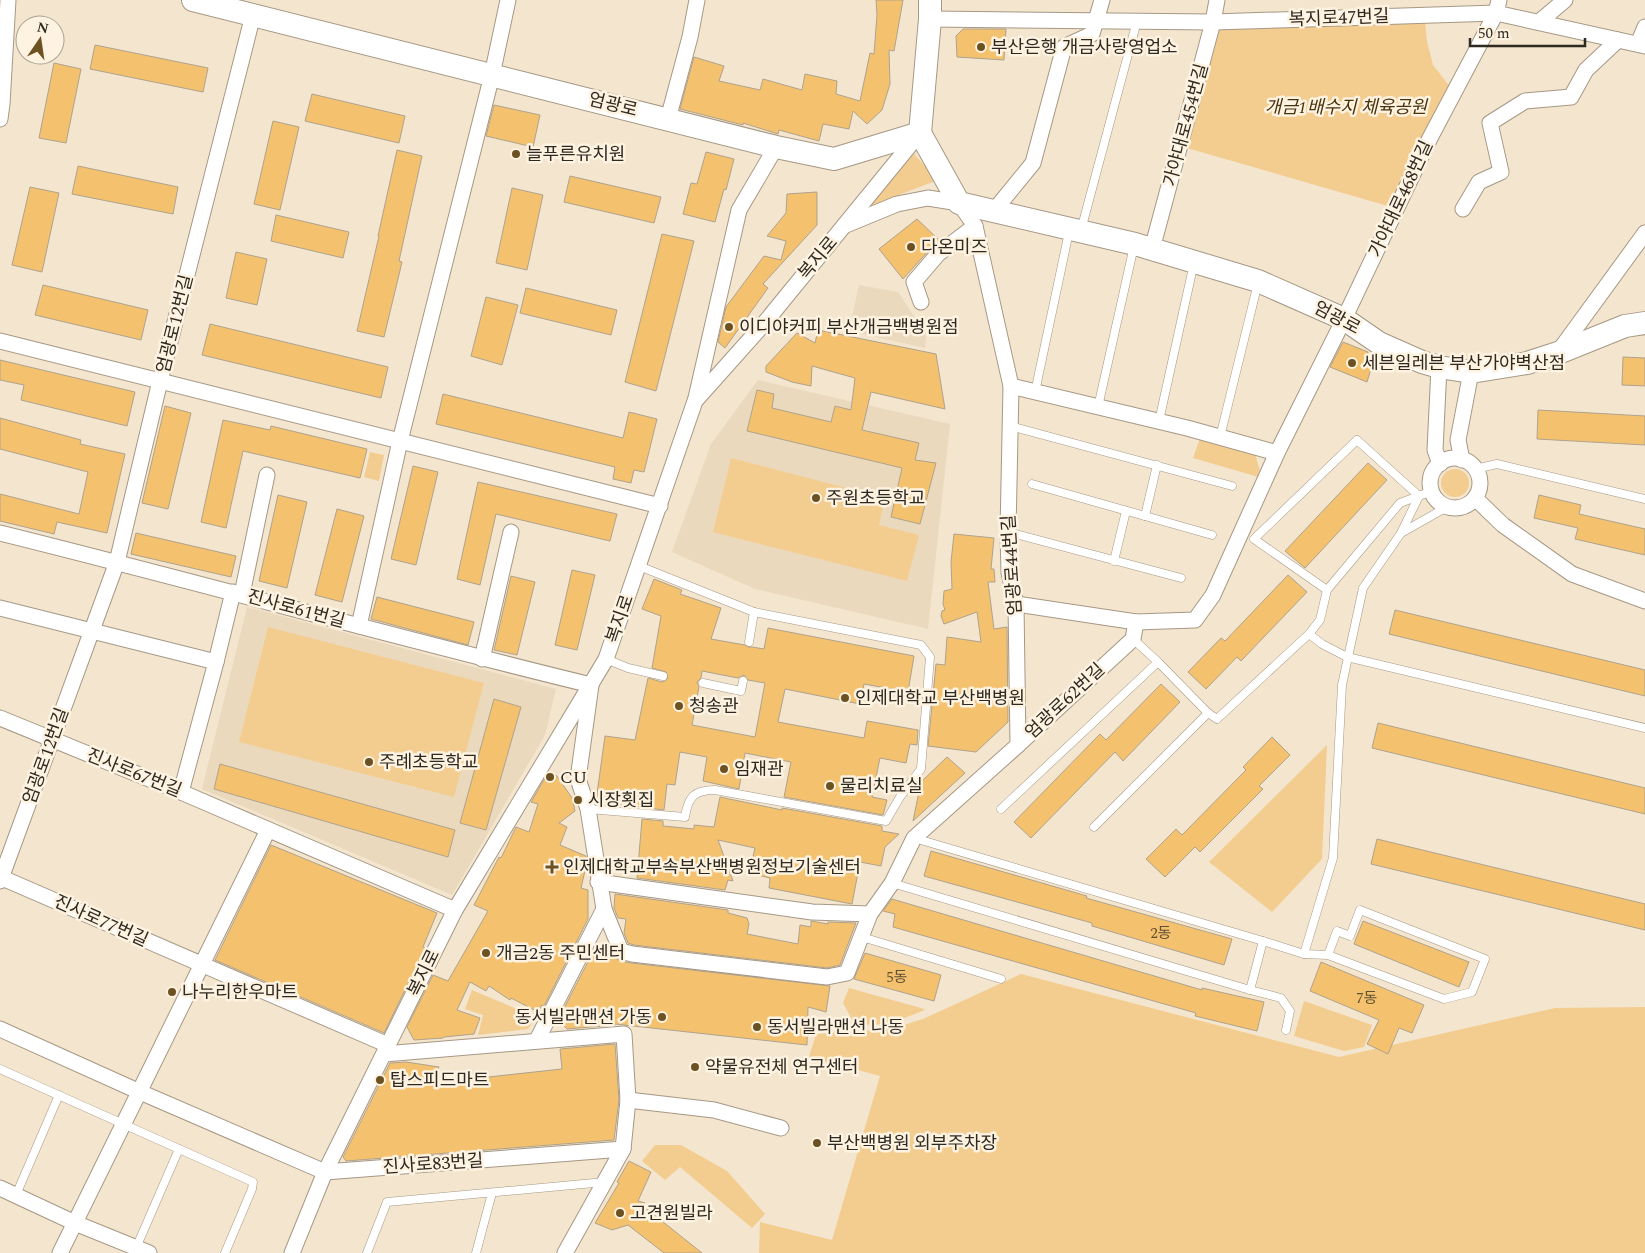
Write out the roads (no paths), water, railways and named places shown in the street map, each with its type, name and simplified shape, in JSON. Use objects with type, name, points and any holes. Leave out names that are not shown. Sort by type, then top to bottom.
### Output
[{"type":"main road","name":"엄광로","points":[[195,0],[776,147],[834,159],[920,133]]},
{"type":"main road","points":[[930,10],[920,133],[959,203]]},
{"type":"main road","name":"엄광로","points":[[959,203],[1143,247],[1258,281],[1344,319],[1379,343],[1422,362],[1439,367],[1471,372],[1527,363],[1558,353],[1625,326],[1645,323]]},
{"type":"street","points":[[0,119],[8,0]]},
{"type":"street","points":[[358,626],[400,441],[492,74],[508,0]]},
{"type":"street","points":[[668,119],[690,37],[697,0]]},
{"type":"street","points":[[993,212],[1033,163],[1064,47],[1092,34],[1102,0]]},
{"type":"street","name":"가야대로454번길","points":[[1143,247],[1213,22],[1217,0]]},
{"type":"street","points":[[1540,22],[1565,0]]},
{"type":"street","name":"복지로47번길","points":[[930,10],[1096,21],[1213,22],[1498,6],[1540,22],[1642,45]]},
{"type":"street","name":"가야대로468번길","points":[[1344,319],[1430,138],[1498,6]]},
{"type":"street","name":"엄광로12번길","points":[[0,878],[117,562],[160,382],[253,15]]},
{"type":"street","points":[[1642,45],[1645,27]]},
{"type":"street","points":[[1462,210],[1479,182],[1501,172],[1490,123],[1525,101],[1571,97],[1586,70],[1618,40]]},
{"type":"street","name":"복지로","points":[[292,1253],[325,1172],[455,910],[606,659],[695,401],[762,326],[920,133]]},
{"type":"street","points":[[695,401],[739,210],[776,147]]},
{"type":"street","points":[[845,225],[896,204],[928,198],[959,203]]},
{"type":"street","name":"엄광로44번길","points":[[959,203],[975,226],[1011,386],[1008,532],[1009,574],[1016,604],[1018,745]]},
{"type":"street","points":[[921,302],[914,282],[938,254],[975,226]]},
{"type":"street","points":[[1558,353],[1645,233]]},
{"type":"street","points":[[1016,604],[1136,622],[1195,620],[1213,595],[1277,453],[1344,319]]},
{"type":"street","points":[[0,341],[660,506]]},
{"type":"street","points":[[1439,367],[1435,450],[1440,464]]},
{"type":"street","points":[[1462,460],[1458,440],[1471,372]]},
{"type":"street","points":[[1011,386],[1159,421],[1277,453]]},
{"type":"street","points":[[1447,460],[1462,460],[1470,463],[1479,476],[1479,491],[1475,498],[1463,507],[1455,508],[1447,507],[1425,494],[1435,470],[1440,464],[1447,460]]},
{"type":"street","points":[[180,792],[237,593],[268,475]]},
{"type":"street","points":[[1475,498],[1503,525],[1572,574],[1645,602]]},
{"type":"street","points":[[482,659],[511,532]]},
{"type":"street","name":"진사로61번길","points":[[0,533],[237,593],[482,659],[591,685]]},
{"type":"street","points":[[0,608],[216,662]]},
{"type":"street","points":[[1133,639],[1136,622]]},
{"type":"street","name":"엄광로62번길","points":[[604,909],[621,951],[827,977],[847,973],[870,914],[892,883],[914,838],[1133,639]]},
{"type":"street","points":[[537,1040],[604,909],[598,882],[588,809],[578,779],[591,685]]},
{"type":"street","name":"진사로67번길","points":[[0,718],[180,792],[455,910]]},
{"type":"street","points":[[62,1252],[268,830]]},
{"type":"street","name":"진사로77번길","points":[[0,878],[202,966],[386,1050],[624,1034],[628,1100],[623,1150]]},
{"type":"street","points":[[598,882],[812,912],[870,914]]},
{"type":"street","name":"진사로83번길","points":[[0,1029],[325,1172],[623,1150]]},
{"type":"street","points":[[628,1100],[714,1110],[781,1128]]},
{"type":"street","points":[[566,1253],[623,1150]]},
{"type":"street","points":[[0,1188],[75,1223],[142,1250]]},
{"type":"lane","points":[[1035,392],[1075,231],[1113,112],[1137,22]]},
{"type":"lane","points":[[1098,407],[1143,247]]},
{"type":"lane","points":[[1159,421],[1194,262]]},
{"type":"lane","points":[[1220,437],[1258,281]]},
{"type":"lane","points":[[1010,426],[1232,486]]},
{"type":"lane","points":[[1327,590],[1254,539],[1357,440],[1425,494]]},
{"type":"lane","points":[[1475,469],[1497,464],[1645,499]]},
{"type":"lane","points":[[1145,516],[1157,465]]},
{"type":"lane","points":[[1032,484],[1212,535]]},
{"type":"lane","points":[[1304,954],[1333,858],[1342,685],[1363,588],[1425,494]]},
{"type":"lane","points":[[1133,639],[1208,713],[1217,719],[1309,634],[1320,620],[1327,590],[1400,503],[1425,494]]},
{"type":"lane","points":[[1401,533],[1447,507]]},
{"type":"lane","points":[[1114,561],[1126,511]]},
{"type":"lane","points":[[1008,532],[1181,578]]},
{"type":"lane","points":[[588,809],[685,817],[687,804],[693,795],[704,790],[715,790],[886,821],[900,797],[921,769],[930,657],[921,645],[754,612],[639,566]]},
{"type":"lane","points":[[749,642],[754,612]]},
{"type":"lane","points":[[1309,634],[1322,644],[1347,657],[1645,728]]},
{"type":"lane","points":[[606,659],[628,668],[663,676]]},
{"type":"lane","points":[[1001,809],[1158,662]]},
{"type":"lane","points":[[703,684],[741,691],[742,681]]},
{"type":"lane","points":[[1094,827],[1208,713]]},
{"type":"lane","points":[[914,838],[1304,954],[1328,955],[1444,999],[1472,992],[1486,959],[1360,910],[1350,936],[1337,931],[1328,955]]},
{"type":"lane","points":[[892,883],[1281,998],[1290,1011],[1286,1030]]},
{"type":"lane","points":[[862,937],[1001,979]]},
{"type":"lane","points":[[1250,990],[1263,941]]},
{"type":"lane","points":[[1,1071],[253,1182],[252,1189],[225,1253]]},
{"type":"lane","points":[[16,1195],[58,1095]]},
{"type":"lane","points":[[142,1250],[179,1149]]},
{"type":"lane","points":[[367,1253],[387,1202],[604,1182]]},
{"type":"lane","points":[[476,1253],[492,1193]]},
{"type":"place","name":"부산은행 개금사랑영업소","points":[[981,47]]},
{"type":"place","name":"늘푸른유치원","points":[[516,154]]},
{"type":"place","name":"다온미즈","points":[[911,247]]},
{"type":"place","name":"이디야커피 부산개금백병원점","points":[[729,327]]},
{"type":"place","name":"세븐일레븐 부산가야벽산점","points":[[1352,363]]},
{"type":"place","name":"주원초등학교","points":[[816,498]]},
{"type":"place","name":"인제대학교 부산백병원","points":[[845,698]]},
{"type":"place","name":"청송관","points":[[679,706]]},
{"type":"place","name":"주례초등학교","points":[[369,762]]},
{"type":"place","name":"임재관","points":[[724,769]]},
{"type":"place","name":"CU","points":[[550,777]]},
{"type":"place","name":"물리치료실","points":[[830,786]]},
{"type":"place","name":"시장횟집","points":[[578,800]]},
{"type":"place","name":"인제대학교부속부산백병원정보기술센터","points":[[552,867]]},
{"type":"place","name":"개금2동 주민센터","points":[[486,953]]},
{"type":"place","name":"나누리한우마트","points":[[172,992]]},
{"type":"place","name":"동서빌라맨션 가동","points":[[662,1017]]},
{"type":"place","name":"동서빌라맨션 나동","points":[[757,1027]]},
{"type":"place","name":"약물유전체 연구센터","points":[[695,1067]]},
{"type":"place","name":"탑스피드마트","points":[[380,1080]]},
{"type":"place","name":"부산백병원 외부주차장","points":[[817,1143]]},
{"type":"place","name":"고견원빌라","points":[[620,1213]]},
{"type":"park label","name":"개금1배수지 체육공원","points":[[1346,107]]}]
